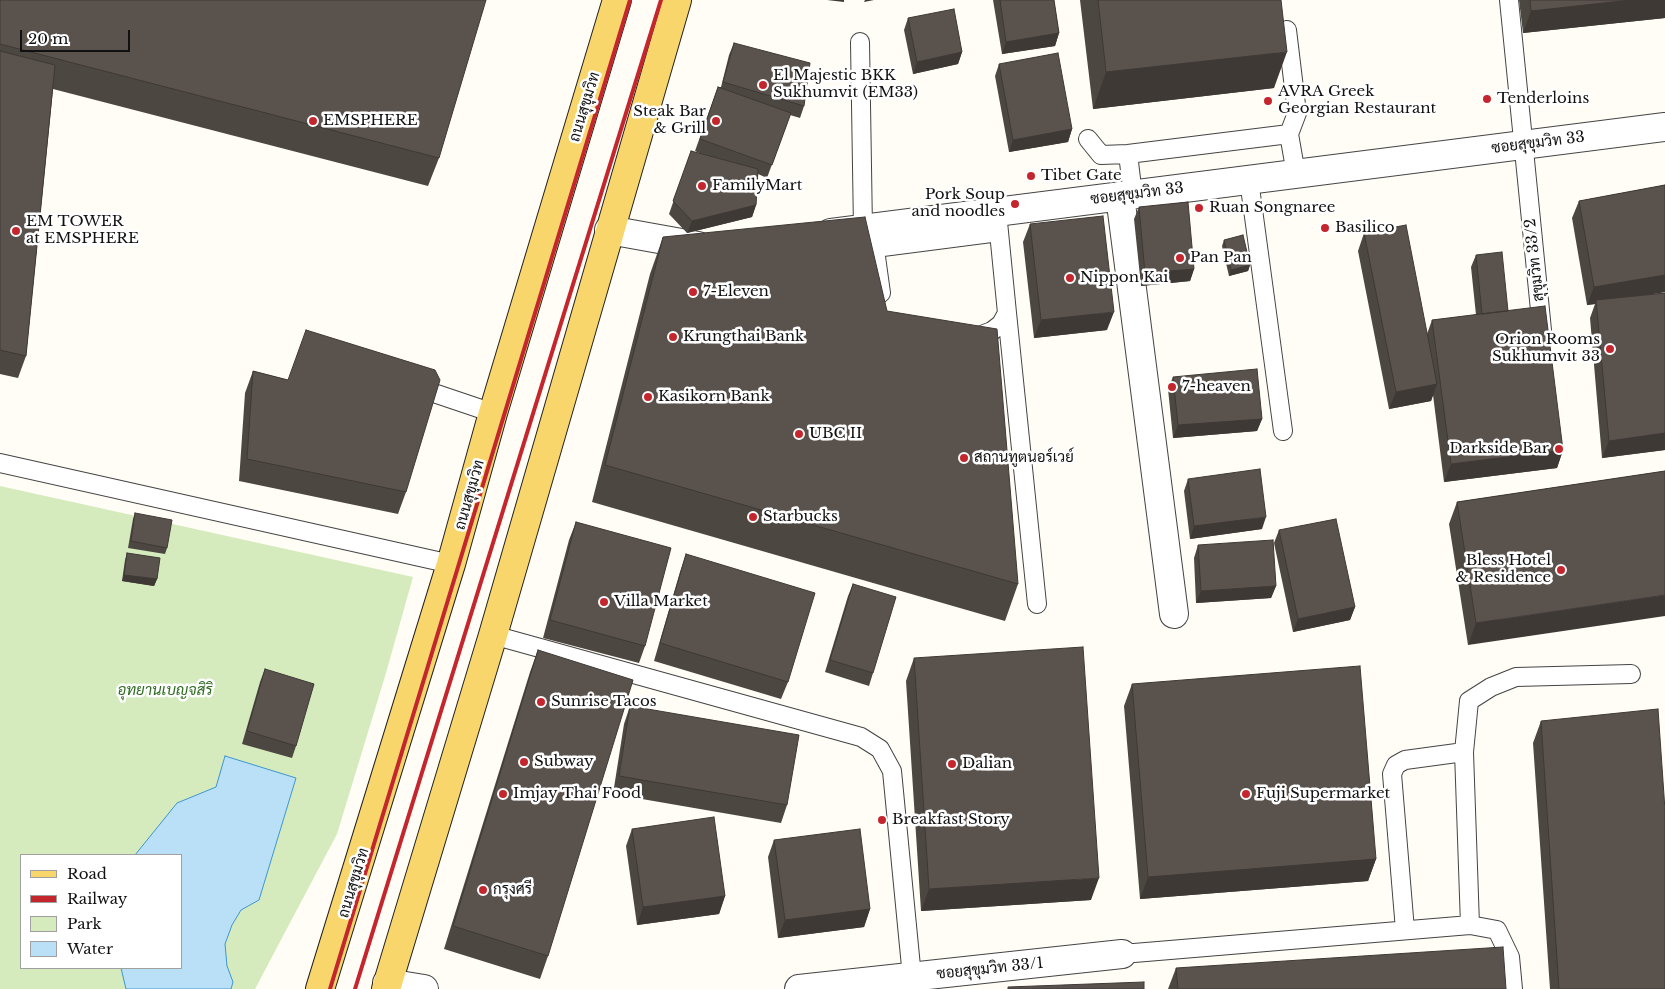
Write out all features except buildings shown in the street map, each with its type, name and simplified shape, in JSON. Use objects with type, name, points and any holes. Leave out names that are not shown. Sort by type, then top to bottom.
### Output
[{"type":"main road","name":"ถนนสุขุมวิท","points":[[320,989],[451,564],[493,413],[617,0]]},
{"type":"main road","points":[[386,986],[493,636],[676,0]]},
{"type":"street","name":"ซอยสุขุมวิท 33","points":[[806,235],[870,235],[998,222],[1126,196],[1665,126]]},
{"type":"street","points":[[1126,196],[1174,614]]},
{"type":"street","points":[[609,230],[700,246],[719,244]]},
{"type":"street","name":"ซอยสุขุมวิท 33/1","points":[[798,989],[1122,954]]},
{"type":"street","points":[[386,986],[424,989]]},
{"type":"lane","name":"สุขุมวิท 33/2","points":[[1509,0],[1522,145],[1544,348]]},
{"type":"lane","points":[[1287,30],[1297,113],[1289,134],[1296,174]]},
{"type":"lane","points":[[860,42],[870,235],[884,313]]},
{"type":"lane","points":[[1088,139],[1101,155],[1128,154],[1289,134]]},
{"type":"lane","points":[[1126,196],[1128,154]]},
{"type":"lane","points":[[1249,180],[1283,431]]},
{"type":"lane","points":[[998,222],[1037,604]]},
{"type":"lane","points":[[961,339],[980,337],[992,331],[1001,324],[1007,313]]},
{"type":"lane","points":[[399,381],[493,413]]},
{"type":"lane","points":[[0,463],[451,564]]},
{"type":"lane","points":[[493,636],[861,737],[880,749],[892,771],[912,977]]},
{"type":"lane","points":[[1470,925],[1464,752],[1469,700],[1491,687],[1516,677],[1631,674]]},
{"type":"lane","points":[[1405,930],[1392,774],[1396,765],[1405,760],[1464,752]]},
{"type":"lane","points":[[1122,954],[1470,925],[1497,930],[1510,957],[1513,989]]},
{"type":"green space","name":"อุทยานเบญจสิริ","points":[[0,486],[413,577],[337,834],[255,989],[0,989]]},
{"type":"water","points":[[225,756],[296,778],[259,900],[241,910],[232,925],[225,944],[227,966],[233,982],[231,989],[126,989],[121,969],[182,969],[182,854],[136,854],[177,803],[216,787]]},
{"type":"railway","points":[[330,989],[630,0]]},
{"type":"railway","points":[[355,989],[661,0]]},
{"type":"place","name":"El Majestic BKK Sukhumvit (EM33)","points":[[763,85]]},
{"type":"place","name":"Tenderloins","points":[[1487,99]]},
{"type":"place","name":"AVRA Greek Georgian Restaurant","points":[[1268,101]]},
{"type":"place","name":"EMSPHERE","points":[[313,121]]},
{"type":"place","name":"Steak Bar & Grill","points":[[716,121]]},
{"type":"place","name":"Tibet Gate","points":[[1031,176]]},
{"type":"place","name":"FamilyMart","points":[[702,186]]},
{"type":"place","name":"Pork Soup and noodles","points":[[1015,204]]},
{"type":"place","name":"Ruan Songnaree","points":[[1199,208]]},
{"type":"place","name":"Basilico","points":[[1325,228]]},
{"type":"place","name":"EM TOWER at EMSPHERE","points":[[16,231]]},
{"type":"place","name":"Pan Pan","points":[[1180,258]]},
{"type":"place","name":"Nippon Kai","points":[[1070,278]]},
{"type":"place","name":"7-Eleven","points":[[693,292]]},
{"type":"place","name":"Krungthai Bank","points":[[673,337]]},
{"type":"place","name":"Orion Rooms Sukhumvit 33","points":[[1610,349]]},
{"type":"place","name":"7-heaven","points":[[1172,387]]},
{"type":"place","name":"Kasikorn Bank","points":[[648,397]]},
{"type":"place","name":"UBC II","points":[[799,434]]},
{"type":"place","name":"Darkside Bar","points":[[1559,449]]},
{"type":"place","name":"สถานทูตนอร์เวย์","points":[[964,458]]},
{"type":"place","name":"Starbucks","points":[[753,517]]},
{"type":"place","name":"Bless Hotel & Residence","points":[[1561,570]]},
{"type":"place","name":"Villa Market","points":[[604,602]]},
{"type":"place","name":"Sunrise Tacos","points":[[541,702]]},
{"type":"place","name":"Subway","points":[[524,762]]},
{"type":"place","name":"Dalian","points":[[952,764]]},
{"type":"place","name":"Imjay Thai Food","points":[[503,794]]},
{"type":"place","name":"Fuji Supermarket","points":[[1246,794]]},
{"type":"place","name":"Breakfast Story","points":[[882,820]]},
{"type":"place","name":"กรุงศรี","points":[[483,890]]}]
